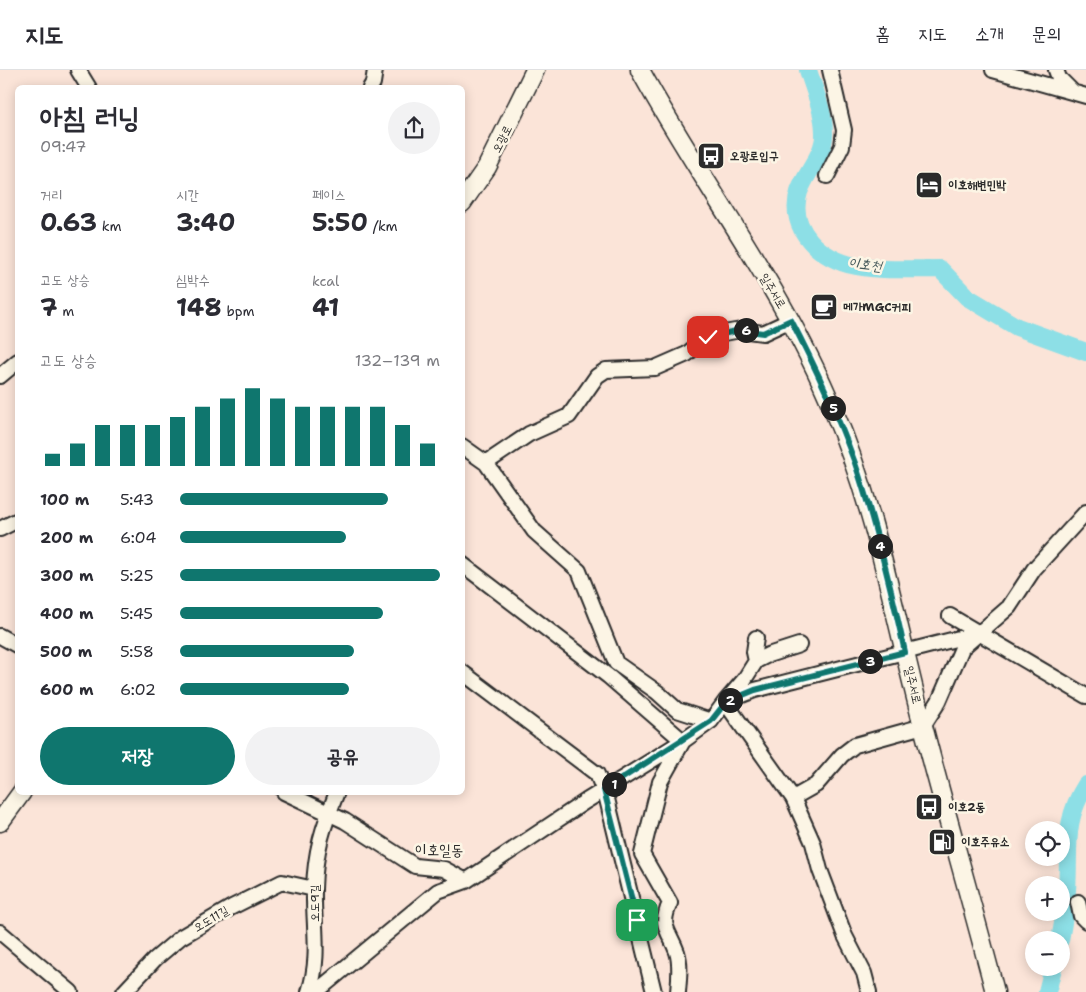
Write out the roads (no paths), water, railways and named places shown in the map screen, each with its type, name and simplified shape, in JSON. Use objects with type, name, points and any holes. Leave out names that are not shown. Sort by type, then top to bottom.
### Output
[{"type":"main road","name":"오광로","points":[[465,199],[487,168],[535,70]]},
{"type":"main road","name":"일주서로","points":[[640,70],[791,320],[823,384],[855,465],[885,565],[923,726],[995,992]]},
{"type":"main road","points":[[0,822],[20,795]]},
{"type":"street","points":[[78,70],[87,85]]},
{"type":"street","points":[[372,85],[376,70]]},
{"type":"street","points":[[826,176],[842,146],[844,130],[830,70]]},
{"type":"street","points":[[993,70],[1018,73],[1080,95]]},
{"type":"street","points":[[1056,70],[1059,78],[1080,95]]},
{"type":"street","points":[[486,463],[529,434],[568,416],[597,376],[606,370],[655,368],[687,354],[703,340],[713,335],[741,330],[763,333],[791,320]]},
{"type":"street","points":[[0,376],[15,364]]},
{"type":"street","points":[[465,448],[486,463],[534,531],[579,571],[616,663],[657,692],[677,710],[711,721]]},
{"type":"street","points":[[793,798],[816,785],[842,755],[855,745],[923,726],[939,701],[957,655],[1009,607],[1038,564],[1086,512]]},
{"type":"street","points":[[0,529],[15,522]]},
{"type":"street","points":[[465,566],[608,676],[683,741]]},
{"type":"street","points":[[950,616],[1086,696]]},
{"type":"street","points":[[726,702],[755,690],[979,633]]},
{"type":"street","points":[[0,636],[15,644]]},
{"type":"street","points":[[756,638],[754,652],[756,661]]},
{"type":"street","points":[[316,992],[438,891],[466,881],[711,721],[744,680],[756,661],[768,654],[799,645]]},
{"type":"street","points":[[465,674],[597,774],[604,790],[653,992]]},
{"type":"street","points":[[726,702],[793,798],[813,843],[820,870],[846,936],[864,973],[868,992]]},
{"type":"street","points":[[678,992],[678,953],[664,925],[664,916],[670,904],[642,854],[660,782],[683,741]]},
{"type":"street","points":[[290,795],[345,822],[415,866],[444,870],[466,881]]},
{"type":"street","name":"오도9길","points":[[309,992],[317,966],[314,889],[318,848],[322,826],[336,795]]},
{"type":"street","name":"오도11길","points":[[124,992],[142,972],[181,937],[232,907],[282,882],[314,889]]},
{"type":"street","points":[[1078,902],[1081,916],[1086,921]]},
{"type":"street","points":[[0,932],[71,992]]},
{"type":"waterway","name":"이호천","points":[[808,70],[821,109],[824,125],[824,141],[799,192],[797,206],[798,218],[810,241],[819,250],[831,257],[843,263],[856,266],[887,269],[940,269],[967,297],[1017,327],[1086,352]]},
{"type":"waterway","name":"이호천","points":[[1061,931],[1067,896],[1070,824],[1078,798],[1086,785]]},
{"type":"waterway","name":"이호천","points":[[1047,992],[1051,976]]},
{"type":"place","name":"오광로입구","points":[[711,156]]},
{"type":"place","name":"이호해변민박","points":[[929,185]]},
{"type":"place","name":"메가MGC커피","points":[[824,307]]},
{"type":"place","name":"이호2동","points":[[929,807]]},
{"type":"place","name":"이호주유소","points":[[942,842]]},
{"type":"district","name":"이호일동","points":[[439,850]]}]
